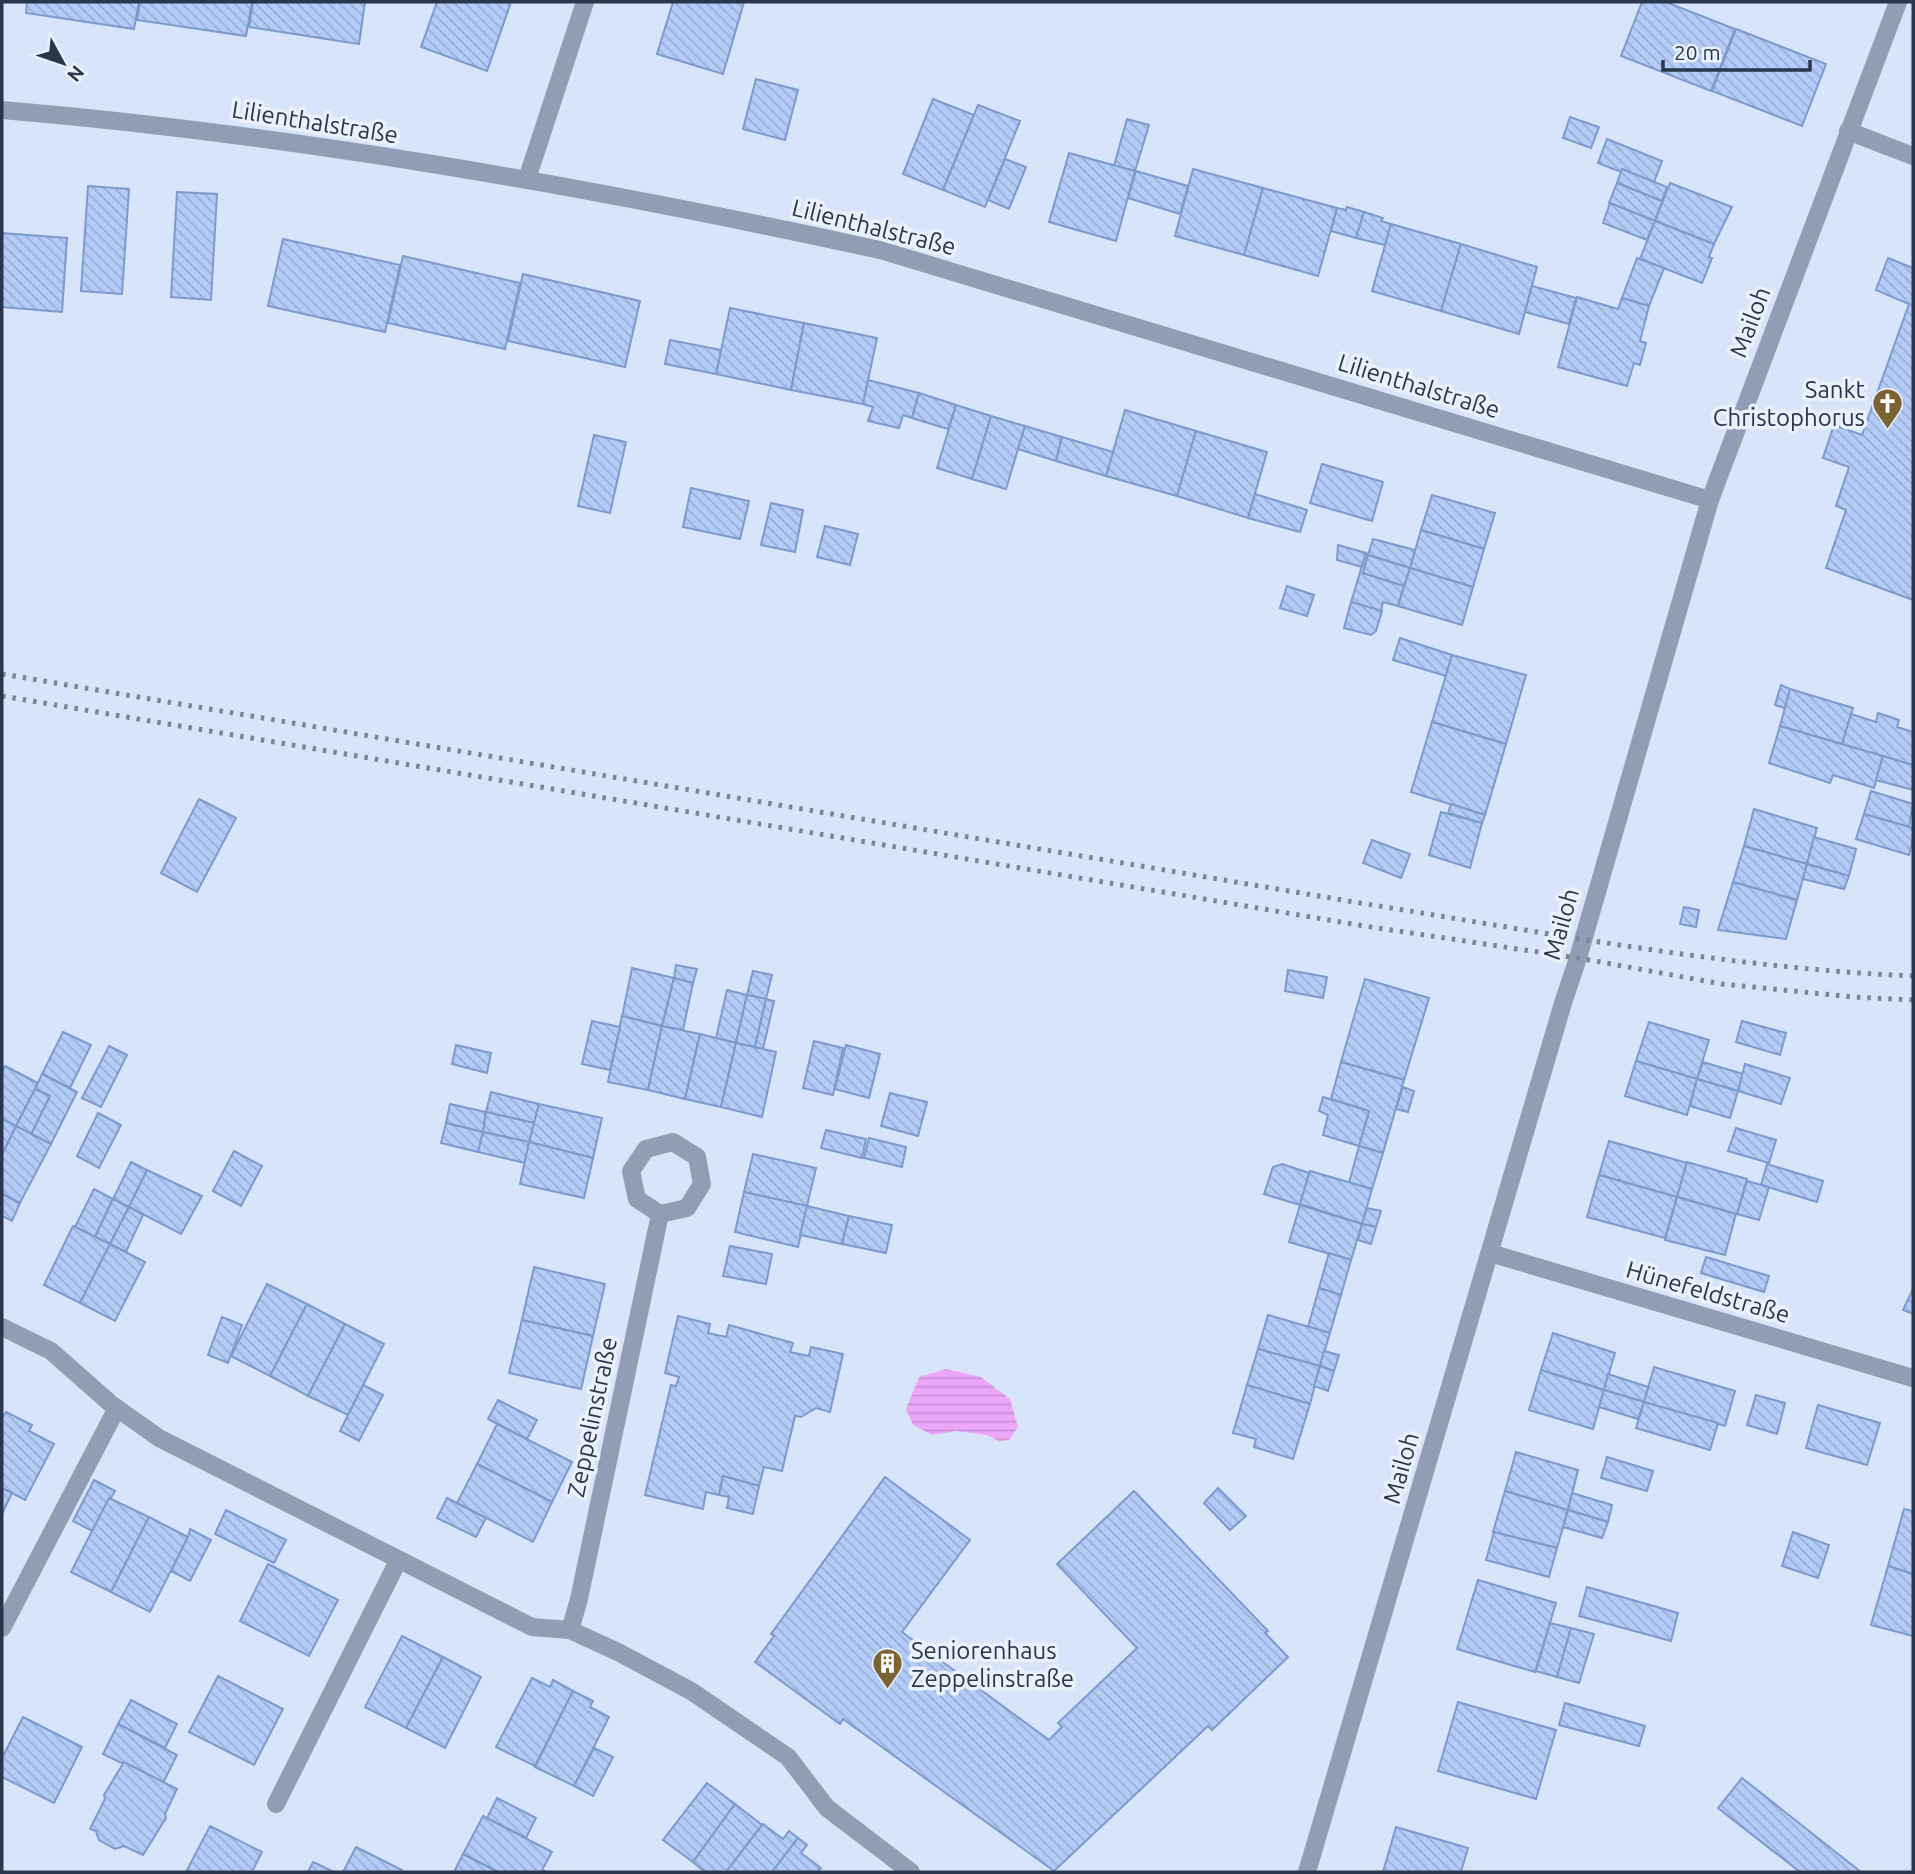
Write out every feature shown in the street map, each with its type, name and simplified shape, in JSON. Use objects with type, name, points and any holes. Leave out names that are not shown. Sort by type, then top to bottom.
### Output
[{"type":"street","points":[[527,179],[585,2]]},
{"type":"street","name":"Mailoh","points":[[1307,1872],[1710,500],[1847,131],[1898,2]]},
{"type":"street","name":"Lilienthalstraße","points":[[2,110],[226,133],[527,179],[880,250],[1710,500]]},
{"type":"street","points":[[1847,131],[1913,156]]},
{"type":"street","points":[[673,1142],[697,1157],[702,1184],[688,1208],[660,1214],[638,1199],[631,1171],[646,1149],[673,1142]]},
{"type":"street","name":"Zeppelinstraße","points":[[570,1630],[582,1586],[660,1214]]},
{"type":"street","name":"Hünefeldstraße","points":[[1490,1253],[1913,1378]]},
{"type":"street","points":[[2,1327],[51,1351],[117,1408],[159,1438],[532,1627],[570,1630],[691,1691],[788,1758],[827,1808],[911,1872]]},
{"type":"street","points":[[2,1628],[117,1408]]},
{"type":"street","points":[[276,1804],[398,1561]]},
{"type":"shaded area","points":[[946,1369],[981,1377],[1010,1399],[1018,1427],[1009,1440],[999,1441],[987,1435],[956,1431],[932,1435],[913,1425],[906,1409],[919,1377]]},
{"type":"building","points":[[27,2],[139,2],[134,29],[26,13]]},
{"type":"building","points":[[140,2],[252,2],[246,36],[137,20]]},
{"type":"building","points":[[253,2],[365,2],[359,44],[249,27]]},
{"type":"building","points":[[437,2],[511,2],[487,71],[421,47]]},
{"type":"building","points":[[673,2],[744,2],[723,74],[657,54]]},
{"type":"building","points":[[1642,2],[1666,2],[1735,29],[1711,91],[1621,56]]},
{"type":"building","points":[[1736,29],[1826,64],[1802,126],[1712,91]]},
{"type":"building","points":[[756,79],[798,90],[785,140],[743,129]]},
{"type":"building","points":[[933,99],[974,115],[943,190],[903,174]]},
{"type":"building","points":[[978,105],[1020,121],[985,207],[943,190]]},
{"type":"building","points":[[1570,117],[1599,127],[1591,148],[1563,138]]},
{"type":"building","points":[[1127,119],[1149,125],[1135,171],[1114,166]]},
{"type":"building","points":[[1607,139],[1662,161],[1654,182],[1598,163]]},
{"type":"building","points":[[1069,153],[1135,171],[1116,241],[1049,222]]},
{"type":"building","points":[[1005,159],[1026,167],[1009,209],[988,200]]},
{"type":"building","points":[[1193,169],[1263,188],[1244,255],[1175,236]]},
{"type":"building","points":[[1622,169],[1667,187],[1662,201],[1617,183]]},
{"type":"building","points":[[1136,171],[1188,186],[1180,214],[1128,198]]},
{"type":"building","points":[[1617,183],[1662,201],[1655,221],[1609,203]]},
{"type":"building","points":[[1670,183],[1732,207],[1714,244],[1655,221]]},
{"type":"building","points":[[88,186],[129,189],[122,294],[81,291]]},
{"type":"building","points":[[1263,188],[1337,208],[1318,276],[1244,255]]},
{"type":"building","points":[[177,192],[217,194],[211,300],[171,297]]},
{"type":"building","points":[[1610,203],[1655,221],[1647,240],[1603,223]]},
{"type":"building","points":[[1347,207],[1364,212],[1356,238],[1331,231],[1337,208],[1346,210]]},
{"type":"building","points":[[1364,212],[1383,218],[1381,221],[1391,224],[1385,245],[1356,238]]},
{"type":"building","points":[[1655,221],[1714,244],[1709,257],[1712,258],[1702,283],[1640,259]]},
{"type":"building","points":[[1391,224],[1461,244],[1441,311],[1372,291]]},
{"type":"building","points":[[2,233],[67,238],[62,312],[2,307]]},
{"type":"building","points":[[283,239],[400,265],[385,332],[268,306]]},
{"type":"building","points":[[1461,244],[1537,267],[1519,334],[1441,311]]},
{"type":"building","points":[[403,256],[520,283],[505,349],[388,323]]},
{"type":"building","points":[[1637,258],[1664,268],[1649,306],[1622,298]]},
{"type":"building","name":"Sankt Christophorus","points":[[1888,258],[1913,268],[1913,600],[1826,568],[1846,510],[1836,506],[1849,467],[1823,458],[1834,425],[1862,435],[1909,304],[1876,290]]},
{"type":"building","points":[[523,274],[640,301],[625,367],[508,341]]},
{"type":"building","points":[[1532,286],[1576,298],[1569,324],[1525,312]]},
{"type":"building","points":[[1577,297],[1618,309],[1622,298],[1649,306],[1640,341],[1646,343],[1640,365],[1634,363],[1627,386],[1558,367]]},
{"type":"building","points":[[730,308],[804,323],[791,390],[716,374]]},
{"type":"building","points":[[804,323],[877,338],[863,404],[791,390]]},
{"type":"building","points":[[670,340],[721,350],[716,374],[665,364]]},
{"type":"building","points":[[868,380],[919,393],[912,418],[903,415],[899,428],[868,421],[873,407],[863,404]]},
{"type":"building","points":[[919,393],[956,405],[948,429],[912,418]]},
{"type":"building","points":[[956,405],[991,416],[972,479],[937,468]]},
{"type":"building","points":[[1125,410],[1196,431],[1177,496],[1106,476]]},
{"type":"building","points":[[991,416],[1025,426],[1006,489],[972,479]]},
{"type":"building","points":[[1025,426],[1062,437],[1056,461],[1018,449]]},
{"type":"building","points":[[1196,431],[1267,452],[1248,518],[1177,496]]},
{"type":"building","points":[[594,435],[626,442],[610,513],[578,506]]},
{"type":"building","points":[[1062,437],[1113,452],[1106,476],[1056,461]]},
{"type":"building","points":[[1322,464],[1383,482],[1372,521],[1310,503]]},
{"type":"building","points":[[691,488],[749,501],[740,539],[683,527]]},
{"type":"building","points":[[1255,494],[1307,510],[1300,532],[1248,518]]},
{"type":"building","points":[[1432,495],[1495,513],[1484,549],[1421,530]]},
{"type":"building","points":[[771,503],[803,510],[795,552],[761,545]]},
{"type":"building","points":[[825,526],[858,534],[850,565],[817,557]]},
{"type":"building","points":[[1421,530],[1484,549],[1473,587],[1410,568]]},
{"type":"building","points":[[1373,539],[1415,550],[1410,568],[1368,555]]},
{"type":"building","points":[[1338,545],[1366,553],[1362,567],[1337,560]]},
{"type":"building","points":[[1366,553],[1368,555],[1363,573],[1404,586],[1398,606],[1383,602],[1381,611],[1351,602]]},
{"type":"building","points":[[1368,555],[1410,568],[1404,586],[1363,573]]},
{"type":"building","points":[[1410,568],[1473,587],[1462,625],[1398,606]]},
{"type":"building","points":[[1287,586],[1314,595],[1307,616],[1280,608]]},
{"type":"building","points":[[1351,602],[1382,611],[1376,631],[1371,635],[1344,628]]},
{"type":"building","points":[[1400,638],[1452,655],[1446,676],[1393,660]]},
{"type":"building","points":[[1452,655],[1526,675],[1506,744],[1432,722]]},
{"type":"building","points":[[1781,685],[1790,689],[1785,708],[1775,705]]},
{"type":"building","points":[[1790,689],[1853,708],[1842,744],[1780,726]]},
{"type":"building","points":[[1878,713],[1899,720],[1897,727],[1913,732],[1913,766],[1842,744],[1851,714],[1876,722]]},
{"type":"building","points":[[1432,722],[1506,744],[1485,815],[1411,792]]},
{"type":"building","points":[[1780,726],[1883,756],[1874,788],[1833,775],[1830,783],[1769,763]]},
{"type":"building","points":[[1883,756],[1913,765],[1913,790],[1876,780]]},
{"type":"building","points":[[1871,791],[1913,804],[1909,827],[1864,814]]},
{"type":"building","points":[[199,799],[236,818],[197,892],[161,873]]},
{"type":"building","points":[[1451,804],[1485,815],[1482,823],[1448,813]]},
{"type":"building","points":[[1754,809],[1817,828],[1807,864],[1744,846]]},
{"type":"building","points":[[1441,812],[1482,823],[1470,868],[1429,855]]},
{"type":"building","points":[[1864,814],[1913,828],[1909,855],[1856,839]]},
{"type":"building","points":[[1814,837],[1856,849],[1849,876],[1807,864]]},
{"type":"building","points":[[1372,840],[1410,854],[1401,878],[1363,863]]},
{"type":"building","points":[[1744,846],[1807,864],[1797,900],[1733,882]]},
{"type":"building","points":[[1807,864],[1849,876],[1844,889],[1803,879]]},
{"type":"building","points":[[1733,882],[1797,900],[1786,939],[1718,930]]},
{"type":"building","points":[[1684,907],[1699,910],[1696,927],[1680,924]]},
{"type":"building","points":[[676,965],[697,969],[693,983],[674,978]]},
{"type":"building","points":[[632,968],[674,978],[662,1026],[622,1016]]},
{"type":"building","points":[[1288,970],[1327,977],[1323,998],[1285,991]]},
{"type":"building","points":[[753,971],[772,975],[766,999],[747,995]]},
{"type":"building","points":[[674,978],[693,983],[683,1030],[662,1026]]},
{"type":"building","points":[[1365,979],[1429,998],[1404,1080],[1341,1062]]},
{"type":"building","points":[[727,990],[747,995],[736,1043],[716,1038]]},
{"type":"building","points":[[747,995],[766,999],[755,1047],[736,1043]]},
{"type":"building","points":[[766,999],[774,1001],[763,1049],[755,1047]]},
{"type":"building","points":[[622,1016],[662,1026],[648,1090],[608,1082]]},
{"type":"building","points":[[592,1021],[620,1027],[610,1070],[582,1064]]},
{"type":"building","points":[[1742,1021],[1786,1033],[1780,1055],[1736,1042]]},
{"type":"building","points":[[1649,1022],[1709,1040],[1697,1079],[1636,1061]]},
{"type":"building","points":[[662,1026],[700,1034],[685,1099],[648,1090]]},
{"type":"building","points":[[63,1032],[91,1045],[70,1088],[42,1074]]},
{"type":"building","points":[[700,1034],[736,1043],[721,1107],[685,1099]]},
{"type":"building","points":[[814,1041],[843,1048],[833,1095],[803,1088]]},
{"type":"building","points":[[736,1043],[776,1052],[762,1117],[721,1107]]},
{"type":"building","points":[[456,1045],[491,1053],[487,1073],[452,1064]]},
{"type":"building","points":[[846,1045],[880,1054],[869,1098],[835,1089]]},
{"type":"building","points":[[109,1046],[127,1055],[101,1107],[82,1098]]},
{"type":"building","points":[[1636,1061],[1697,1079],[1687,1115],[1625,1096]]},
{"type":"building","points":[[1341,1062],[1404,1080],[1383,1153],[1359,1146],[1369,1111],[1331,1099]]},
{"type":"building","points":[[1703,1062],[1743,1074],[1738,1091],[1697,1079]]},
{"type":"building","points":[[1745,1064],[1790,1078],[1781,1104],[1738,1091]]},
{"type":"building","points":[[5,1066],[38,1083],[16,1126],[2,1119],[2,1072]]},
{"type":"building","points":[[42,1074],[77,1092],[51,1144],[31,1134],[50,1096],[35,1089]]},
{"type":"building","points":[[1697,1079],[1738,1091],[1730,1118],[1690,1106]]},
{"type":"building","points":[[1403,1087],[1414,1091],[1408,1112],[1396,1109]]},
{"type":"building","points":[[35,1089],[50,1096],[31,1134],[16,1126]]},
{"type":"building","points":[[491,1092],[539,1104],[534,1123],[486,1112]]},
{"type":"building","points":[[890,1093],[927,1102],[918,1136],[881,1126]]},
{"type":"building","points":[[1323,1097],[1369,1111],[1359,1146],[1323,1135],[1328,1115],[1319,1111]]},
{"type":"building","points":[[450,1104],[486,1112],[483,1132],[446,1123]]},
{"type":"building","points":[[539,1104],[602,1118],[593,1158],[529,1142]]},
{"type":"building","points":[[486,1112],[534,1123],[529,1142],[483,1132]]},
{"type":"building","points":[[98,1113],[121,1125],[99,1168],[77,1156]]},
{"type":"building","points":[[2,1119],[16,1126],[2,1155]]},
{"type":"building","points":[[446,1123],[483,1132],[478,1152],[441,1143]]},
{"type":"building","points":[[16,1126],[51,1144],[20,1203],[2,1194],[2,1155]]},
{"type":"building","points":[[1736,1128],[1776,1140],[1769,1163],[1728,1151]]},
{"type":"building","points":[[826,1130],[866,1139],[862,1158],[821,1148]]},
{"type":"building","points":[[483,1132],[529,1142],[525,1163],[478,1152]]},
{"type":"building","points":[[869,1138],[906,1147],[902,1167],[864,1158]]},
{"type":"building","points":[[1609,1141],[1687,1163],[1677,1197],[1599,1175]]},
{"type":"building","points":[[529,1142],[593,1158],[584,1198],[520,1184]]},
{"type":"building","points":[[1359,1146],[1383,1153],[1372,1189],[1349,1183]]},
{"type":"building","points":[[234,1151],[262,1166],[241,1206],[213,1191]]},
{"type":"building","points":[[753,1154],[816,1168],[807,1206],[744,1192]]},
{"type":"building","points":[[131,1162],[147,1170],[129,1207],[113,1199]]},
{"type":"building","points":[[1687,1162],[1747,1179],[1737,1214],[1677,1197]]},
{"type":"building","points":[[1282,1164],[1309,1173],[1300,1205],[1264,1194],[1273,1167]]},
{"type":"building","points":[[1767,1164],[1823,1181],[1817,1202],[1761,1185]]},
{"type":"building","points":[[147,1170],[202,1196],[181,1234],[129,1207]]},
{"type":"building","points":[[1310,1171],[1372,1189],[1362,1224],[1300,1204]]},
{"type":"building","points":[[1599,1175],[1677,1197],[1665,1238],[1587,1217]]},
{"type":"building","points":[[1747,1181],[1769,1187],[1759,1220],[1737,1214]]},
{"type":"building","points":[[94,1189],[113,1199],[95,1237],[75,1227]]},
{"type":"building","points":[[744,1192],[807,1206],[798,1247],[735,1232]]},
{"type":"building","points":[[2,1194],[20,1203],[12,1221],[2,1216]]},
{"type":"building","points":[[1677,1197],[1736,1214],[1725,1255],[1665,1240]]},
{"type":"building","points":[[113,1199],[129,1207],[110,1244],[95,1237]]},
{"type":"building","points":[[1300,1205],[1362,1224],[1351,1260],[1289,1242]]},
{"type":"building","points":[[807,1206],[849,1216],[842,1244],[800,1235]]},
{"type":"building","points":[[129,1207],[143,1215],[126,1252],[110,1244]]},
{"type":"building","points":[[1367,1208],[1381,1211],[1376,1227],[1362,1224]]},
{"type":"building","points":[[849,1216],[892,1225],[886,1253],[842,1244]]},
{"type":"building","points":[[1362,1224],[1376,1227],[1371,1244],[1358,1240]]},
{"type":"building","points":[[73,1226],[110,1244],[80,1303],[44,1285]]},
{"type":"building","points":[[110,1244],[145,1262],[115,1321],[80,1303]]},
{"type":"building","points":[[730,1246],[772,1254],[766,1284],[723,1276]]},
{"type":"building","points":[[1329,1253],[1351,1260],[1341,1295],[1319,1288]]},
{"type":"building","points":[[1706,1257],[1769,1276],[1764,1292],[1701,1273]]},
{"type":"building","points":[[534,1267],[605,1284],[593,1336],[522,1320]]},
{"type":"building","points":[[267,1284],[307,1304],[270,1376],[231,1356]]},
{"type":"building","points":[[1319,1288],[1341,1295],[1330,1333],[1308,1327]]},
{"type":"building","points":[[1913,1289],[1913,1314],[1903,1310]]},
{"type":"building","points":[[307,1304],[345,1324],[308,1396],[270,1376]]},
{"type":"building","points":[[1268,1315],[1330,1333],[1320,1366],[1258,1349]]},
{"type":"building","points":[[678,1316],[710,1324],[708,1333],[726,1337],[729,1325],[793,1343],[790,1352],[809,1356],[811,1347],[843,1354],[830,1412],[816,1408],[801,1417],[795,1416],[782,1471],[764,1467],[759,1486],[723,1476],[719,1495],[706,1492],[703,1509],[645,1495],[671,1385],[676,1386],[679,1377],[665,1373]]},
{"type":"building","points":[[222,1317],[242,1325],[228,1363],[208,1355]]},
{"type":"building","points":[[522,1320],[593,1336],[581,1389],[509,1373]]},
{"type":"building","points":[[345,1324],[384,1344],[348,1415],[308,1396]]},
{"type":"building","points":[[1553,1333],[1615,1353],[1604,1390],[1541,1370]]},
{"type":"building","points":[[1258,1349],[1320,1366],[1310,1404],[1247,1385]]},
{"type":"building","points":[[1324,1351],[1339,1355],[1334,1371],[1320,1366]]},
{"type":"building","points":[[1320,1366],[1334,1371],[1328,1391],[1314,1386]]},
{"type":"building","points":[[1654,1367],[1735,1391],[1725,1426],[1644,1402]]},
{"type":"building","points":[[1541,1370],[1604,1390],[1593,1429],[1529,1410]]},
{"type":"building","points":[[1608,1374],[1648,1387],[1644,1402],[1604,1390]]},
{"type":"building","points":[[363,1385],[383,1395],[359,1441],[340,1431]]},
{"type":"building","points":[[1247,1385],[1310,1404],[1293,1459],[1254,1447],[1256,1439],[1233,1433]]},
{"type":"building","points":[[1604,1390],[1644,1402],[1638,1419],[1599,1407]]},
{"type":"building","points":[[1756,1395],[1785,1403],[1777,1434],[1747,1425]]},
{"type":"building","points":[[498,1400],[537,1420],[527,1439],[488,1419]]},
{"type":"building","points":[[1644,1402],[1718,1423],[1710,1450],[1636,1428]]},
{"type":"building","points":[[1818,1405],[1880,1423],[1867,1465],[1806,1448]]},
{"type":"building","points":[[6,1412],[32,1425],[29,1431],[54,1444],[25,1500],[2,1488],[2,1418]]},
{"type":"building","points":[[497,1424],[572,1462],[552,1502],[477,1464]]},
{"type":"building","points":[[1516,1452],[1578,1470],[1568,1510],[1505,1491]]},
{"type":"building","points":[[1607,1457],[1653,1471],[1647,1491],[1601,1478]]},
{"type":"building","points":[[477,1464],[552,1502],[533,1542],[457,1503]]},
{"type":"building","points":[[723,1476],[759,1486],[753,1514],[727,1508],[729,1497],[719,1495]]},
{"type":"building","name":"Seniorenhaus Zeppelinstraße","points":[[885,1477],[970,1540],[902,1632],[1049,1740],[1062,1727],[1058,1723],[1137,1648],[1057,1564],[1134,1491],[1268,1631],[1265,1633],[1288,1657],[1212,1730],[1208,1726],[1054,1871],[843,1719],[840,1724],[755,1662],[774,1636],[771,1634]]},
{"type":"building","points":[[94,1480],[115,1491],[92,1531],[73,1521]]},
{"type":"building","points":[[2,1488],[12,1493],[2,1514]]},
{"type":"building","points":[[1218,1488],[1246,1516],[1230,1530],[1204,1503]]},
{"type":"building","points":[[1505,1491],[1568,1510],[1557,1548],[1493,1532]]},
{"type":"building","points":[[1572,1493],[1612,1505],[1608,1522],[1568,1510]]},
{"type":"building","points":[[109,1498],[149,1517],[111,1592],[71,1572]]},
{"type":"building","points":[[447,1498],[486,1518],[476,1537],[437,1518]]},
{"type":"building","points":[[1904,1509],[1913,1511],[1913,1574],[1888,1566]]},
{"type":"building","points":[[226,1510],[286,1540],[274,1563],[215,1534]]},
{"type":"building","points":[[1568,1510],[1608,1522],[1602,1538],[1563,1527]]},
{"type":"building","points":[[149,1517],[188,1537],[150,1612],[111,1592]]},
{"type":"building","points":[[190,1529],[211,1540],[190,1581],[171,1571]]},
{"type":"building","points":[[1494,1532],[1557,1548],[1549,1577],[1486,1560]]},
{"type":"building","points":[[1793,1532],[1829,1545],[1818,1578],[1782,1566]]},
{"type":"building","points":[[268,1564],[338,1600],[309,1656],[240,1621]]},
{"type":"building","points":[[1888,1566],[1913,1574],[1913,1636],[1871,1625]]},
{"type":"building","points":[[1478,1580],[1556,1603],[1535,1672],[1457,1649]]},
{"type":"building","points":[[1587,1587],[1678,1613],[1671,1641],[1579,1616]]},
{"type":"building","points":[[1550,1623],[1571,1628],[1557,1677],[1536,1671]]},
{"type":"building","points":[[1571,1628],[1594,1634],[1579,1683],[1557,1677]]},
{"type":"building","points":[[402,1636],[443,1657],[406,1728],[365,1707]]},
{"type":"building","points":[[443,1657],[481,1677],[445,1748],[406,1728]]},
{"type":"building","points":[[218,1676],[283,1709],[254,1765],[189,1732]]},
{"type":"building","points":[[532,1678],[550,1687],[553,1680],[573,1691],[535,1766],[496,1747]]},
{"type":"building","points":[[573,1691],[593,1701],[590,1707],[609,1717],[574,1786],[535,1767]]},
{"type":"building","points":[[131,1700],[177,1724],[165,1748],[118,1724]]},
{"type":"building","points":[[1458,1702],[1556,1730],[1536,1799],[1438,1771]]},
{"type":"building","points":[[1565,1703],[1645,1726],[1639,1746],[1559,1725]]},
{"type":"building","points":[[23,1717],[82,1747],[54,1803],[2,1777],[2,1758]]},
{"type":"building","points":[[118,1724],[177,1755],[163,1783],[103,1754]]},
{"type":"building","points":[[594,1748],[613,1757],[593,1796],[574,1786]]},
{"type":"building","points":[[124,1762],[177,1789],[165,1814],[166,1818],[143,1855],[124,1846],[115,1849],[99,1840],[96,1831],[90,1829],[105,1799],[104,1795]]},
{"type":"building","points":[[1742,1778],[1861,1872],[1800,1872],[1718,1808]]},
{"type":"building","points":[[707,1783],[735,1804],[693,1862],[663,1840]]},
{"type":"building","points":[[497,1798],[536,1818],[526,1838],[487,1818]]},
{"type":"building","points":[[735,1804],[762,1825],[726,1872],[705,1872],[693,1862]]},
{"type":"building","points":[[483,1816],[552,1852],[542,1870],[547,1872],[498,1872],[463,1854]]},
{"type":"building","points":[[763,1824],[783,1839],[789,1831],[798,1838],[772,1872],[726,1872]]},
{"type":"building","points":[[210,1826],[262,1852],[252,1872],[186,1872]]},
{"type":"building","points":[[1396,1827],[1468,1848],[1461,1872],[1383,1872]]},
{"type":"building","points":[[798,1838],[807,1845],[801,1853],[821,1868],[817,1872],[772,1872]]},
{"type":"building","points":[[356,1847],[402,1870],[343,1872]]},
{"type":"building","points":[[463,1854],[498,1872],[454,1872]]},
{"type":"building","points":[[313,1862],[334,1872],[308,1872]]},
{"type":"railway","points":[[2,674],[1566,937],[1774,965],[1913,976]]},
{"type":"railway","points":[[2,696],[1722,984],[1913,1000]]},
{"type":"place","name":"Sankt Christophorus","points":[[1888,430]]},
{"type":"place","name":"Seniorenhaus Zeppelinstraße","points":[[888,1691]]}]
